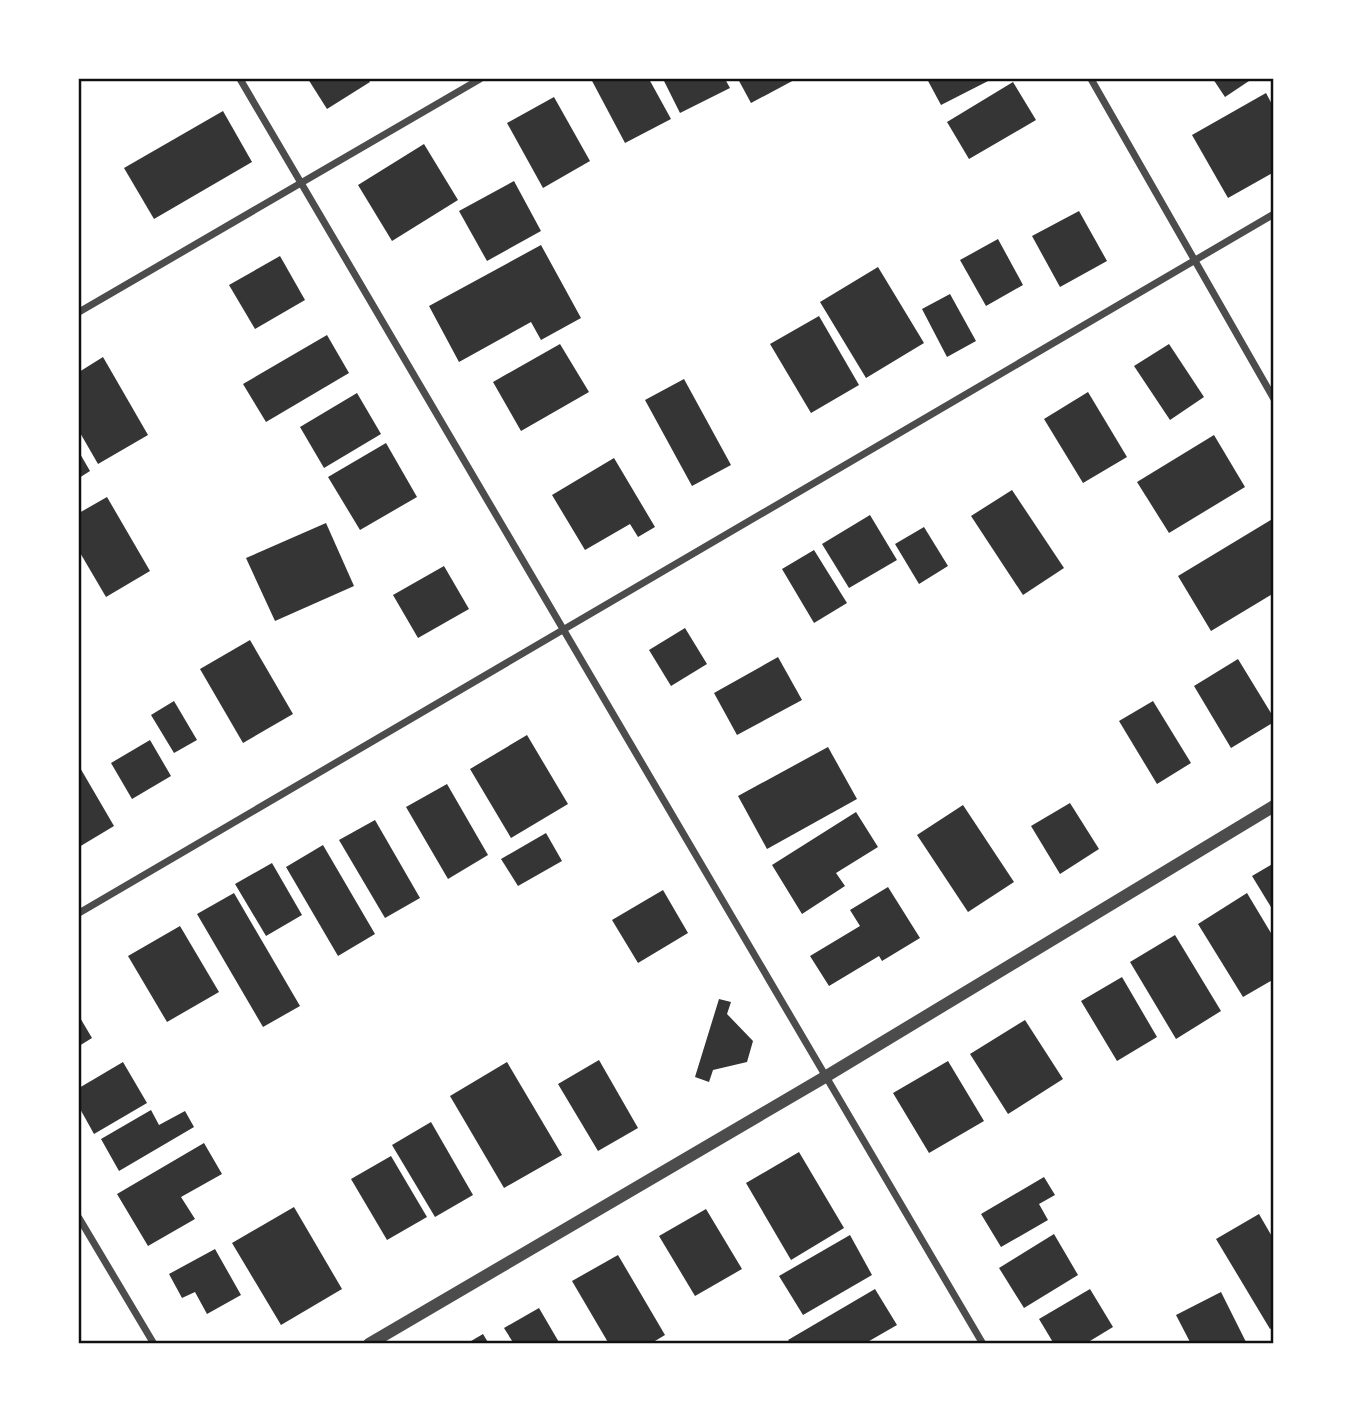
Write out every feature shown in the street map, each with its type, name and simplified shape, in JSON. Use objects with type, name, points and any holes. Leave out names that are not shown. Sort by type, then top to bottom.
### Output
[{"type":"street","points":[[240,79],[983,1344]]},
{"type":"street","points":[[79,312],[480,79]]},
{"type":"street","points":[[1091,79],[1274,399]]},
{"type":"street","points":[[79,913],[1274,214]]},
{"type":"street","points":[[369,1344],[825,1077],[1274,806]]},
{"type":"street","points":[[79,1218],[154,1344]]},
{"type":"building","points":[[308,79],[368,79],[370,82],[327,109]]},
{"type":"building","points":[[591,79],[649,79],[671,119],[625,143]]},
{"type":"building","points":[[663,79],[725,79],[730,88],[680,113]]},
{"type":"building","points":[[738,79],[796,79],[751,103]]},
{"type":"building","points":[[927,79],[992,79],[941,105]]},
{"type":"building","points":[[1213,79],[1252,79],[1225,97]]},
{"type":"building","points":[[1013,82],[1036,120],[969,159],[947,122]]},
{"type":"building","points":[[1266,93],[1274,108],[1274,172],[1228,198],[1192,135]]},
{"type":"building","points":[[554,97],[590,161],[543,188],[507,123]]},
{"type":"building","points":[[223,111],[252,162],[154,219],[124,168]]},
{"type":"building","points":[[424,144],[458,200],[392,241],[358,185]]},
{"type":"building","points":[[514,181],[541,231],[487,261],[459,211]]},
{"type":"building","points":[[1079,211],[1107,261],[1060,287],[1032,236]]},
{"type":"building","points":[[998,239],[1023,285],[986,306],[960,260]]},
{"type":"building","points":[[541,245],[581,318],[541,340],[531,322],[459,362],[429,306]]},
{"type":"building","points":[[280,256],[305,300],[255,329],[229,285]]},
{"type":"building","points":[[878,267],[924,343],[866,378],[820,302]]},
{"type":"building","points":[[950,294],[976,341],[947,357],[922,309]]},
{"type":"building","points":[[819,316],[859,385],[811,413],[770,344]]},
{"type":"building","points":[[327,335],[349,373],[266,422],[243,384]]},
{"type":"building","points":[[560,344],[589,392],[521,431],[493,382]]},
{"type":"building","points":[[1169,344],[1204,397],[1170,420],[1134,366]]},
{"type":"building","points":[[103,357],[148,435],[98,464],[79,431],[79,372]]},
{"type":"building","points":[[684,379],[731,465],[692,486],[645,400]]},
{"type":"building","points":[[1088,392],[1127,457],[1083,483],[1044,419]]},
{"type":"building","points":[[357,393],[381,434],[324,468],[300,427]]},
{"type":"building","points":[[1214,435],[1245,487],[1169,533],[1137,482]]},
{"type":"building","points":[[386,443],[417,497],[360,530],[328,477]]},
{"type":"building","points":[[79,452],[90,471],[79,478]]},
{"type":"building","points":[[614,458],[655,527],[638,537],[630,524],[585,550],[552,495]]},
{"type":"building","points":[[1012,490],[1064,568],[1023,595],[971,516]]},
{"type":"building","points":[[107,497],[150,571],[106,597],[79,551],[79,513]]},
{"type":"building","points":[[870,515],[897,560],[849,588],[822,544]]},
{"type":"building","points":[[1274,518],[1274,593],[1211,631],[1178,576]]},
{"type":"building","points":[[326,523],[354,586],[275,621],[246,558]]},
{"type":"building","points":[[924,527],[948,566],[919,584],[895,544]]},
{"type":"building","points":[[814,550],[847,603],[814,623],[782,569]]},
{"type":"building","points":[[444,566],[469,609],[418,638],[393,595]]},
{"type":"building","points":[[685,628],[707,664],[671,686],[649,650]]},
{"type":"building","points":[[250,640],[293,714],[243,743],[200,669]]},
{"type":"building","points":[[778,657],[802,700],[737,735],[714,693]]},
{"type":"building","points":[[1238,659],[1274,722],[1231,748],[1194,686]]},
{"type":"building","points":[[174,701],[197,740],[174,753],[151,715]]},
{"type":"building","points":[[1153,701],[1191,763],[1157,784],[1119,721]]},
{"type":"building","points":[[527,735],[568,804],[511,838],[470,769]]},
{"type":"building","points":[[150,740],[171,776],[132,799],[111,763]]},
{"type":"building","points":[[828,747],[857,799],[767,849],[738,796]]},
{"type":"building","points":[[79,766],[114,826],[79,847]]},
{"type":"building","points":[[447,784],[488,855],[448,879],[406,807]]},
{"type":"building","points":[[1070,803],[1099,849],[1060,874],[1031,826]]},
{"type":"building","points":[[963,805],[1014,882],[968,912],[917,835]]},
{"type":"building","points":[[856,812],[878,847],[836,873],[845,886],[802,914],[772,865]]},
{"type":"building","points":[[375,820],[420,898],[385,918],[339,840]]},
{"type":"building","points":[[546,833],[562,861],[518,886],[501,859]]},
{"type":"building","points":[[323,845],[375,934],[338,956],[286,867]]},
{"type":"building","points":[[272,863],[302,915],[266,936],[235,884]]},
{"type":"building","points":[[1274,863],[1274,912],[1252,876]]},
{"type":"building","points":[[888,887],[920,938],[882,961],[879,956],[829,986],[810,956],[860,926],[850,910]]},
{"type":"building","points":[[663,890],[688,933],[638,963],[612,920]]},
{"type":"building","points":[[234,893],[300,1006],[263,1027],[197,914]]},
{"type":"building","points":[[1247,893],[1274,938],[1274,979],[1243,997],[1198,924]]},
{"type":"building","points":[[180,926],[219,992],[167,1022],[128,956]]},
{"type":"building","points":[[1175,935],[1221,1011],[1176,1039],[1130,962]]},
{"type":"building","points":[[1122,977],[1157,1037],[1117,1061],[1081,1001]]},
{"type":"building","points":[[719,999],[731,1002],[727,1014],[753,1041],[747,1062],[713,1070],[709,1082],[695,1077]]},
{"type":"building","points":[[79,1016],[92,1038],[79,1046]]},
{"type":"building","points":[[1025,1020],[1063,1079],[1008,1114],[970,1054]]},
{"type":"building","points":[[599,1060],[638,1128],[598,1151],[558,1084]]},
{"type":"building","points":[[948,1061],[984,1121],[929,1153],[893,1093]]},
{"type":"building","points":[[123,1062],[147,1103],[94,1134],[79,1107],[79,1088]]},
{"type":"building","points":[[507,1062],[562,1155],[504,1188],[450,1096]]},
{"type":"building","points":[[151,1110],[159,1125],[185,1111],[194,1127],[119,1171],[101,1139]]},
{"type":"building","points":[[431,1122],[473,1195],[435,1217],[392,1145]]},
{"type":"building","points":[[204,1143],[222,1174],[181,1197],[195,1219],[148,1246],[117,1194]]},
{"type":"building","points":[[799,1152],[844,1228],[791,1260],[746,1183]]},
{"type":"building","points":[[391,1156],[427,1217],[387,1240],[351,1179]]},
{"type":"building","points":[[1044,1177],[1055,1195],[1039,1204],[1048,1220],[1001,1247],[981,1214]]},
{"type":"building","points":[[294,1207],[342,1289],[281,1325],[232,1243]]},
{"type":"building","points":[[706,1209],[742,1269],[695,1296],[659,1236]]},
{"type":"building","points":[[1259,1214],[1274,1240],[1274,1327],[1270,1329],[1216,1239]]},
{"type":"building","points":[[1054,1234],[1078,1275],[1024,1308],[999,1268]]},
{"type":"building","points":[[850,1235],[872,1275],[803,1315],[779,1276]]},
{"type":"building","points":[[215,1249],[241,1295],[207,1314],[195,1292],[182,1298],[169,1274]]},
{"type":"building","points":[[618,1255],[665,1335],[650,1344],[609,1344],[572,1281]]},
{"type":"building","points":[[875,1289],[897,1325],[864,1344],[791,1344],[788,1340]]},
{"type":"building","points":[[1090,1289],[1113,1327],[1085,1344],[1054,1344],[1039,1319]]},
{"type":"building","points":[[1221,1292],[1247,1344],[1191,1344],[1176,1315]]},
{"type":"building","points":[[539,1308],[560,1344],[514,1344],[504,1328]]},
{"type":"building","points":[[483,1334],[489,1344],[466,1344]]}]
